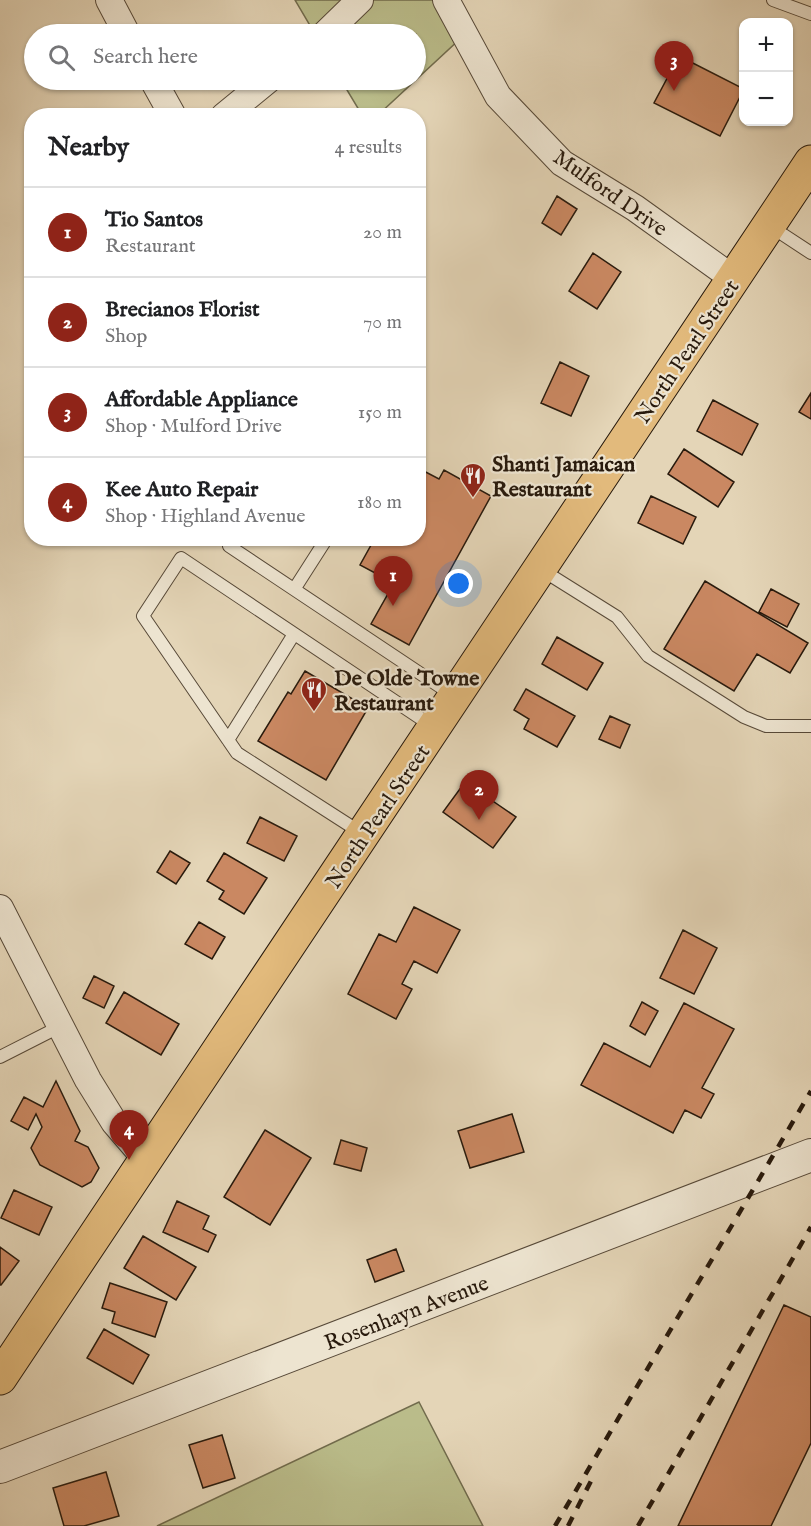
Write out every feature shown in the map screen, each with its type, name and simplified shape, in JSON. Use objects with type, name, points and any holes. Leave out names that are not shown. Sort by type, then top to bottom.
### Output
[{"type":"main road","name":"North Pearl Street","points":[[0,1378],[811,162]]},
{"type":"street","points":[[109,0],[122,24]]},
{"type":"street","points":[[335,24],[360,0]]},
{"type":"street","name":"Mulford Drive","points":[[446,0],[498,96],[562,163],[635,208],[734,279]]},
{"type":"street","points":[[159,90],[169,108]]},
{"type":"street","points":[[234,108],[256,90]]},
{"type":"street","points":[[0,908],[88,1080],[114,1122],[145,1158]]},
{"type":"street","name":"Rosenhayn Avenue","points":[[0,1467],[811,1155]]},
{"type":"lane","points":[[773,0],[811,14]]},
{"type":"lane","points":[[770,225],[811,254]]},
{"type":"lane","points":[[230,546],[455,697]]},
{"type":"lane","points":[[295,588],[322,546]]},
{"type":"lane","points":[[364,835],[237,753],[143,616],[181,558],[435,728]]},
{"type":"lane","points":[[541,569],[617,617],[648,656],[744,717],[766,726],[811,726]]},
{"type":"lane","points":[[228,740],[294,634]]},
{"type":"lane","points":[[0,1057],[61,1026]]},
{"type":"green space","points":[[295,0],[445,0],[462,37],[426,71],[426,24],[309,24]]},
{"type":"green space","points":[[347,90],[405,90],[386,108],[358,108]]},
{"type":"green space","points":[[419,1402],[483,1526],[157,1526]]},
{"type":"building","points":[[679,56],[739,86],[739,99],[720,136],[654,103]]},
{"type":"building","points":[[557,196],[577,209],[561,235],[542,223]]},
{"type":"building","points":[[593,253],[621,272],[597,309],[569,291]]},
{"type":"building","points":[[560,362],[589,376],[571,416],[541,403]]},
{"type":"building","points":[[811,393],[811,419],[799,412]]},
{"type":"building","points":[[713,400],[758,424],[742,455],[697,431]]},
{"type":"building","points":[[684,449],[734,482],[718,507],[668,474]]},
{"type":"building","points":[[444,470],[491,496],[409,645],[371,624],[394,583],[360,565],[371,546],[426,546],[426,472],[439,479]]},
{"type":"building","points":[[651,496],[696,517],[683,544],[638,523]]},
{"type":"building","points":[[705,581],[808,643],[790,673],[757,654],[734,691],[664,649]]},
{"type":"building","points":[[771,589],[799,604],[787,627],[759,612]]},
{"type":"building","points":[[557,637],[603,663],[587,690],[542,664]]},
{"type":"building","points":[[305,671],[368,708],[326,780],[258,741],[288,692],[291,694]]},
{"type":"building","points":[[526,689],[575,716],[557,747],[524,729],[529,719],[514,710]]},
{"type":"building","points":[[610,716],[630,725],[620,748],[599,739]]},
{"type":"building","points":[[465,782],[516,817],[493,848],[443,812]]},
{"type":"building","points":[[260,817],[297,836],[284,861],[247,843]]},
{"type":"building","points":[[170,851],[190,863],[176,884],[157,872]]},
{"type":"building","points":[[224,853],[267,878],[244,914],[219,899],[224,891],[207,881]]},
{"type":"building","points":[[414,907],[460,930],[437,973],[414,961],[402,984],[412,989],[396,1019],[348,994],[379,934],[396,942]]},
{"type":"building","points":[[199,922],[225,937],[212,959],[185,944]]},
{"type":"building","points":[[683,930],[717,948],[694,994],[660,978]]},
{"type":"building","points":[[94,976],[114,986],[104,1008],[83,998]]},
{"type":"building","points":[[124,992],[179,1024],[161,1055],[106,1023]]},
{"type":"building","points":[[642,1002],[658,1011],[645,1035],[630,1026]]},
{"type":"building","points":[[684,1003],[734,1029],[702,1088],[714,1094],[701,1118],[685,1110],[673,1133],[581,1085],[604,1043],[650,1067]]},
{"type":"building","points":[[56,1081],[80,1131],[75,1141],[88,1147],[99,1168],[91,1182],[82,1187],[40,1165],[31,1148],[42,1127],[36,1114],[28,1130],[11,1121],[24,1097],[43,1107]]},
{"type":"building","points":[[512,1114],[524,1152],[470,1168],[458,1131]]},
{"type":"building","points":[[265,1130],[311,1158],[270,1225],[224,1197]]},
{"type":"building","points":[[341,1140],[367,1148],[361,1171],[334,1164]]},
{"type":"building","points":[[14,1190],[52,1207],[39,1235],[1,1218]]},
{"type":"building","points":[[177,1201],[209,1216],[203,1229],[216,1235],[208,1252],[163,1232]]},
{"type":"building","points":[[143,1236],[196,1267],[176,1300],[124,1268]]},
{"type":"building","points":[[0,1247],[19,1261],[1,1285],[0,1285]]},
{"type":"building","points":[[396,1249],[404,1271],[375,1282],[367,1260]]},
{"type":"building","points":[[110,1283],[167,1302],[155,1337],[112,1323],[115,1312],[102,1308]]},
{"type":"building","points":[[784,1305],[811,1317],[811,1443],[771,1526],[678,1526]]},
{"type":"building","points":[[104,1329],[149,1355],[133,1384],[87,1358]]},
{"type":"building","points":[[222,1435],[235,1478],[203,1488],[189,1445]]},
{"type":"building","points":[[106,1472],[119,1516],[84,1526],[64,1526],[53,1488]]},
{"type":"railway","points":[[555,1526],[811,1091]]},
{"type":"railway","points":[[638,1526],[811,1227]]},
{"type":"railway","points":[[568,1526],[591,1481]]},
{"type":"place","name":"Affordable Appliance","points":[[674,91]]},
{"type":"place","name":"Shanti Jamaican Restaurant","points":[[473,499]]},
{"type":"place","name":"Tio Santos","points":[[393,606]]},
{"type":"place","name":"De Olde Towne Restaurant","points":[[314,713]]},
{"type":"place","name":"Brecianos Florist","points":[[479,820]]},
{"type":"place","name":"Kee Auto Repair","points":[[129,1160]]}]
